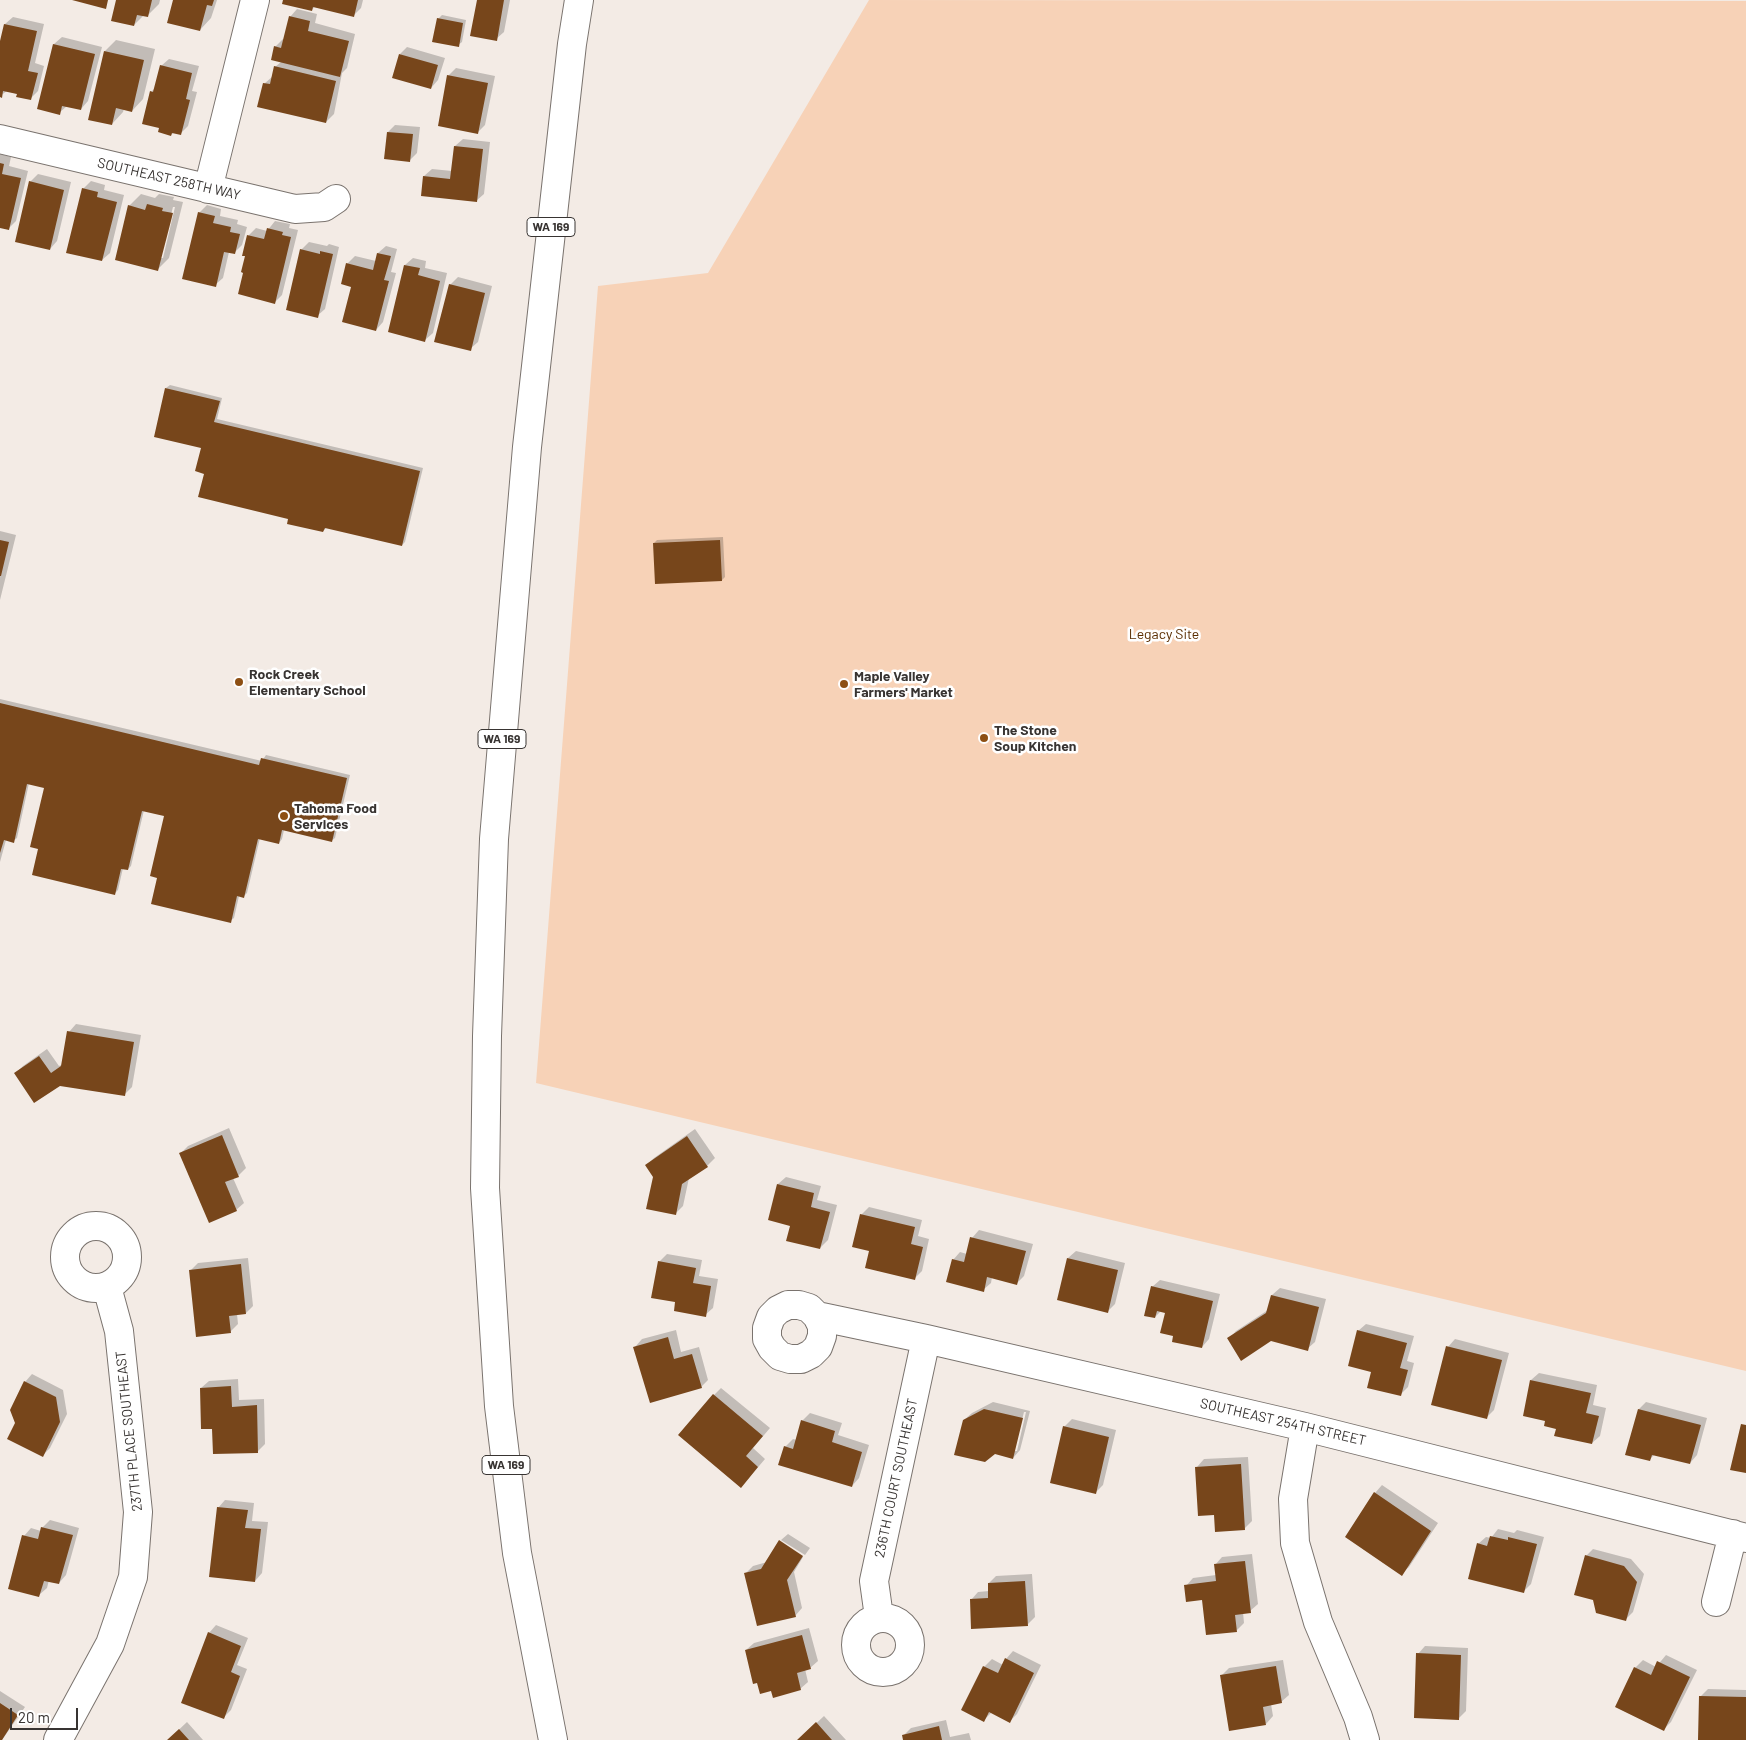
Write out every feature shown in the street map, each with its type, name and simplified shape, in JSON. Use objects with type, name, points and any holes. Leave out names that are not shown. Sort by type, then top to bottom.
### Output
[{"type":"street","points":[[208,189],[255,0]]},
{"type":"street","name":"WA 169","points":[[553,1740],[518,1553],[499,1406],[485,1188],[486,1036],[494,839],[526,456],[572,44],[579,0]]},
{"type":"street","name":"SOUTHEAST 258TH WAY","points":[[0,139],[295,209],[324,207],[336,199]]},
{"type":"street","name":"237TH PLACE SOUTHEAST","points":[[58,1740],[110,1644],[133,1576],[138,1512],[119,1331],[108,1287]]},
{"type":"street","name":"SOUTHEAST 254TH STREET","points":[[817,1316],[926,1339],[1305,1427],[1740,1536]]},
{"type":"street","name":"236TH COURT SOUTHEAST","points":[[879,1618],[874,1580],[926,1339]]},
{"type":"street","points":[[1305,1427],[1293,1499],[1296,1542],[1318,1622],[1366,1740]]},
{"type":"street","points":[[1716,1602],[1740,1536]]},
{"type":"green space","name":"Legacy Site","points":[[869,0],[1746,1],[1746,1371],[536,1083],[598,286],[708,273]]},
{"type":"building","points":[[72,0],[108,0],[106,9]]},
{"type":"building","points":[[116,0],[152,0],[148,17],[137,15],[134,26],[111,21]]},
{"type":"building","points":[[173,0],[214,0],[212,6],[207,5],[200,31],[167,23]]},
{"type":"building","points":[[283,0],[358,0],[354,17],[313,7],[312,11],[282,4]]},
{"type":"building","points":[[477,0],[504,0],[497,41],[470,36]]},
{"type":"building","points":[[289,16],[310,21],[308,31],[349,41],[340,77],[271,60],[274,46],[281,48]]},
{"type":"building","points":[[437,18],[463,23],[459,47],[432,42]]},
{"type":"building","points":[[4,24],[37,31],[28,71],[38,73],[31,100],[16,97],[17,94],[3,91],[2,98],[0,97],[0,41]]},
{"type":"building","points":[[53,44],[95,54],[81,110],[62,106],[60,115],[37,109]]},
{"type":"building","points":[[104,51],[144,60],[132,112],[116,108],[112,125],[88,120]]},
{"type":"building","points":[[399,54],[438,65],[431,89],[392,78]]},
{"type":"building","points":[[160,65],[192,73],[186,99],[190,100],[181,135],[172,133],[171,136],[158,132],[159,128],[142,124],[150,91],[153,92]]},
{"type":"building","points":[[274,66],[336,81],[326,123],[257,107],[263,83],[270,84]]},
{"type":"building","points":[[447,75],[488,83],[478,134],[438,126]]},
{"type":"building","points":[[387,132],[413,134],[410,162],[384,159]]},
{"type":"building","points":[[454,146],[483,149],[477,202],[421,196],[423,176],[450,179]]},
{"type":"building","points":[[0,163],[4,164],[2,174],[21,178],[9,230],[0,228]]},
{"type":"building","points":[[29,181],[64,190],[50,250],[15,242]]},
{"type":"building","points":[[82,188],[98,192],[97,197],[117,202],[102,261],[66,253]]},
{"type":"building","points":[[147,204],[163,208],[162,211],[173,213],[158,271],[115,260],[128,205],[145,210]]},
{"type":"building","points":[[198,212],[215,216],[213,223],[231,227],[230,232],[240,234],[235,254],[224,252],[216,287],[182,279]]},
{"type":"building","points":[[267,228],[283,232],[282,235],[291,237],[275,304],[238,294],[245,256],[242,256],[247,235],[264,239]]},
{"type":"building","points":[[300,249],[320,254],[320,251],[333,254],[318,318],[286,310]]},
{"type":"building","points":[[377,253],[391,256],[384,280],[389,281],[376,331],[342,322],[351,287],[341,284],[346,263],[373,270]]},
{"type":"building","points":[[404,265],[420,268],[418,275],[440,281],[425,342],[388,332]]},
{"type":"building","points":[[449,284],[485,293],[471,351],[434,342]]},
{"type":"building","points":[[165,388],[220,401],[214,422],[420,471],[402,546],[325,528],[323,532],[287,524],[288,519],[198,497],[204,474],[195,471],[201,448],[154,437]]},
{"type":"building","points":[[0,540],[9,542],[1,576],[0,576]]},
{"type":"building","points":[[720,540],[722,581],[655,584],[653,543]]},
{"type":"building","points":[[0,703],[259,765],[261,758],[347,778],[332,842],[282,830],[279,844],[258,839],[244,898],[237,896],[231,923],[151,904],[157,878],[150,876],[164,816],[142,811],[128,870],[121,869],[115,895],[32,875],[38,849],[30,847],[44,788],[27,784],[14,843],[4,840],[0,853]]},
{"type":"building","points":[[67,1031],[134,1042],[125,1096],[60,1086],[34,1103],[14,1073],[39,1056],[51,1073],[61,1066]]},
{"type":"building","points":[[222,1135],[239,1177],[225,1182],[237,1211],[209,1223],[179,1153]]},
{"type":"building","points":[[687,1136],[708,1167],[682,1184],[676,1215],[646,1209],[653,1177],[645,1165]]},
{"type":"building","points":[[777,1184],[814,1193],[811,1207],[830,1212],[820,1249],[786,1241],[790,1226],[768,1220]]},
{"type":"building","points":[[860,1214],[915,1227],[911,1244],[923,1247],[915,1280],[865,1268],[869,1251],[852,1247]]},
{"type":"building","points":[[970,1237],[1026,1251],[1017,1285],[987,1277],[984,1292],[946,1282],[952,1259],[964,1262]]},
{"type":"building","points":[[1067,1258],[1118,1270],[1108,1313],[1057,1300]]},
{"type":"building","points":[[658,1261],[696,1268],[693,1283],[711,1286],[706,1317],[674,1311],[675,1302],[651,1298]]},
{"type":"building","points":[[241,1264],[246,1314],[229,1316],[231,1333],[196,1337],[189,1270]]},
{"type":"building","points":[[1151,1286],[1213,1301],[1202,1348],[1172,1342],[1173,1336],[1160,1333],[1165,1313],[1157,1311],[1155,1318],[1144,1316]]},
{"type":"building","points":[[1271,1295],[1319,1307],[1308,1351],[1271,1341],[1241,1361],[1227,1338],[1266,1313]]},
{"type":"building","points":[[1357,1330],[1407,1343],[1400,1368],[1408,1370],[1401,1396],[1367,1388],[1371,1372],[1348,1366]]},
{"type":"building","points":[[668,1337],[674,1359],[692,1354],[702,1388],[650,1403],[633,1347]]},
{"type":"building","points":[[1446,1346],[1502,1360],[1487,1419],[1431,1405]]},
{"type":"building","points":[[1530,1380],[1591,1393],[1586,1413],[1599,1416],[1592,1444],[1554,1436],[1556,1429],[1544,1426],[1545,1421],[1523,1416]]},
{"type":"building","points":[[24,1381],[56,1397],[60,1422],[43,1457],[7,1439],[15,1423],[10,1410]]},
{"type":"building","points":[[231,1386],[232,1407],[257,1405],[258,1453],[213,1454],[212,1429],[201,1429],[200,1388]]},
{"type":"building","points":[[713,1394],[763,1436],[746,1456],[758,1467],[741,1488],[678,1435]]},
{"type":"building","points":[[984,1409],[1023,1418],[1013,1459],[995,1454],[985,1462],[954,1455],[963,1420]]},
{"type":"building","points":[[1638,1409],[1701,1425],[1690,1464],[1652,1455],[1650,1461],[1625,1455]]},
{"type":"building","points":[[801,1420],[835,1431],[832,1442],[862,1452],[852,1487],[778,1465],[784,1446],[793,1449]]},
{"type":"building","points":[[1741,1424],[1746,1425],[1746,1473],[1730,1470]]},
{"type":"building","points":[[1063,1426],[1109,1437],[1096,1494],[1050,1483]]},
{"type":"building","points":[[1241,1464],[1245,1530],[1215,1532],[1214,1515],[1198,1516],[1195,1467]]},
{"type":"building","points":[[1374,1492],[1431,1531],[1402,1576],[1345,1537]]},
{"type":"building","points":[[217,1507],[248,1510],[245,1528],[261,1529],[255,1582],[209,1577]]},
{"type":"building","points":[[41,1527],[73,1535],[59,1584],[44,1581],[39,1597],[8,1589],[22,1535],[38,1539]]},
{"type":"building","points":[[1490,1536],[1508,1540],[1508,1537],[1537,1544],[1524,1593],[1468,1579],[1477,1543],[1487,1546]]},
{"type":"building","points":[[779,1540],[803,1556],[787,1580],[796,1617],[757,1626],[744,1573],[761,1569]]},
{"type":"building","points":[[1585,1555],[1624,1566],[1637,1582],[1626,1621],[1596,1613],[1593,1600],[1574,1595]]},
{"type":"building","points":[[1245,1561],[1251,1613],[1235,1615],[1237,1632],[1206,1635],[1202,1600],[1186,1602],[1184,1585],[1216,1581],[1214,1564]]},
{"type":"building","points":[[1025,1581],[1028,1626],[971,1629],[970,1599],[988,1598],[988,1583]]},
{"type":"building","points":[[208,1632],[241,1646],[231,1672],[240,1676],[224,1719],[181,1703]]},
{"type":"building","points":[[802,1635],[811,1669],[797,1673],[801,1690],[773,1698],[771,1691],[760,1694],[757,1683],[753,1684],[745,1650]]},
{"type":"building","points":[[1416,1653],[1461,1655],[1459,1720],[1414,1718]]},
{"type":"building","points":[[1005,1658],[1034,1673],[1010,1723],[989,1712],[984,1722],[961,1710],[983,1666],[998,1673]]},
{"type":"building","points":[[1657,1661],[1690,1677],[1664,1731],[1615,1707],[1634,1667],[1651,1675]]},
{"type":"building","points":[[1276,1666],[1282,1703],[1263,1707],[1266,1725],[1229,1731],[1220,1675]]},
{"type":"building","points":[[1699,1696],[1746,1697],[1746,1740],[1698,1740]]},
{"type":"building","points":[[0,1703],[18,1715],[2,1740],[0,1740]]},
{"type":"building","points":[[816,1722],[832,1740],[797,1740]]},
{"type":"building","points":[[939,1726],[942,1740],[903,1740],[902,1735]]},
{"type":"building","points":[[179,1729],[189,1740],[167,1740]]},
{"type":"place","name":"Rock Creek Elementary School","points":[[239,682]]},
{"type":"place","name":"Maple Valley Farmers' Market","points":[[844,684]]},
{"type":"place","name":"The Stone Soup Kitchen","points":[[984,738]]},
{"type":"place","name":"Tahoma Food Services","points":[[284,816]]}]
